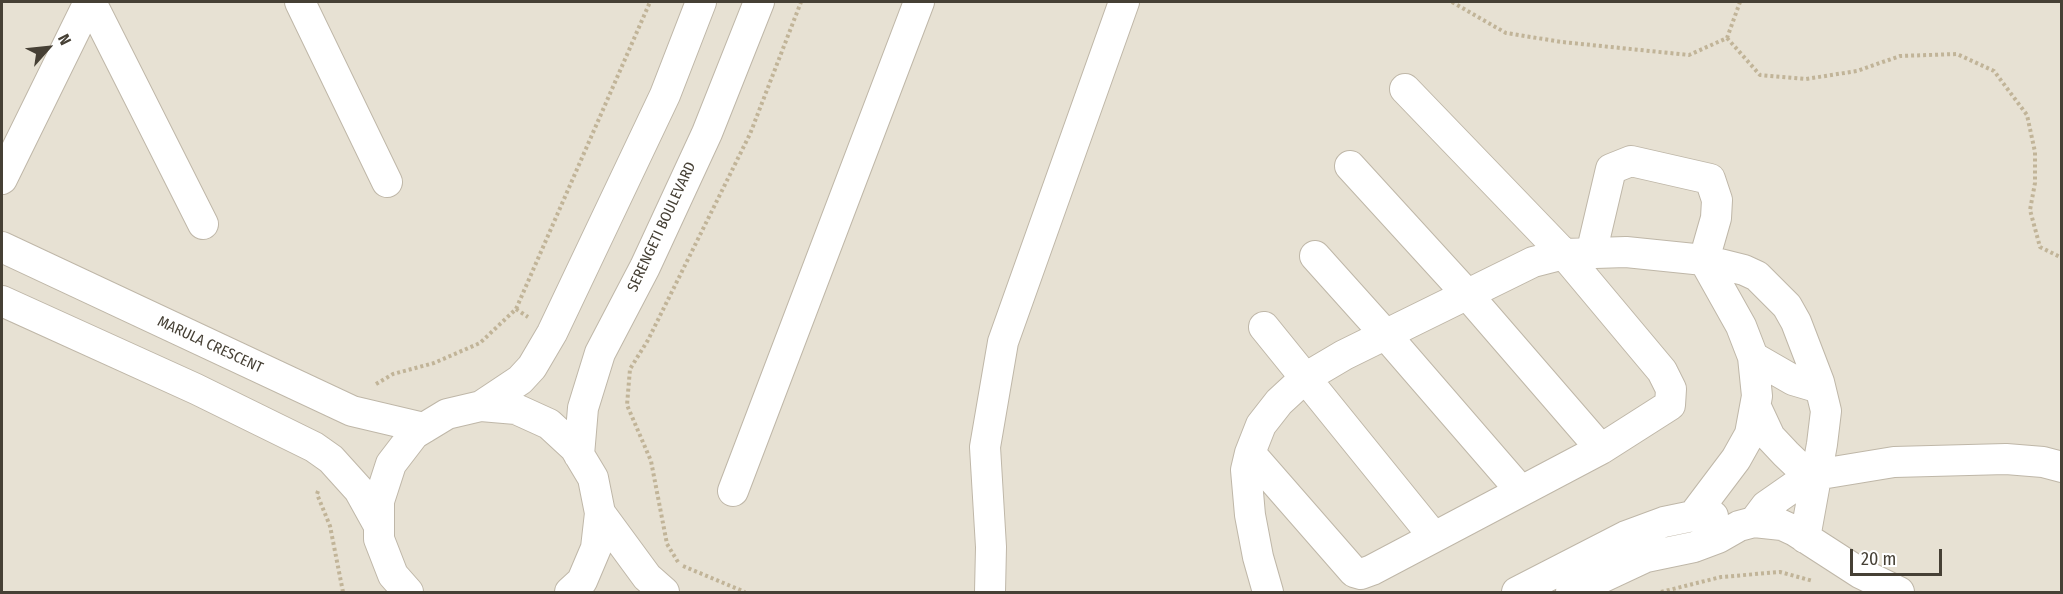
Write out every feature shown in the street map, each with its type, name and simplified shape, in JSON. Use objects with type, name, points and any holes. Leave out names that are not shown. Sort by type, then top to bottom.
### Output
[{"type":"street","points":[[2,179],[90,2]]},
{"type":"street","points":[[90,2],[203,224]]},
{"type":"street","points":[[300,2],[387,182]]},
{"type":"street","points":[[481,406],[526,374],[552,333],[665,95],[701,2]]},
{"type":"street","name":"SERENGETI BOULEVARD","points":[[579,455],[583,408],[600,353],[645,267],[707,133],[759,2]]},
{"type":"street","points":[[733,491],[919,2]]},
{"type":"street","points":[[990,592],[991,547],[985,447],[1003,342],[1124,2]]},
{"type":"street","points":[[1250,453],[1354,572],[1361,574],[1601,449],[1670,405],[1671,389],[1662,371],[1578,254],[1405,89]]},
{"type":"street","points":[[1578,254],[1611,169],[1631,161],[1710,179],[1717,200],[1716,218],[1704,260],[1741,326],[1753,357],[1756,407],[1750,434],[1736,459],[1693,516]]},
{"type":"street","points":[[1350,166],[1466,293],[1601,449]]},
{"type":"street","name":"MARULA CRESCENT","points":[[2,248],[352,411],[424,428]]},
{"type":"street","points":[[1268,592],[1250,515],[1246,470],[1261,425],[1279,402],[1305,378],[1344,355],[1466,293],[1533,262],[1578,254],[1626,252],[1704,260],[1744,270],[1757,276],[1787,306],[1796,322],[1826,411],[1812,476],[1805,538]]},
{"type":"street","points":[[1315,256],[1386,334],[1521,491]]},
{"type":"street","points":[[57,326],[78,283]]},
{"type":"street","points":[[2,301],[196,389],[314,447],[331,459],[358,490],[379,526]]},
{"type":"street","points":[[1264,327],[1434,537]]},
{"type":"street","points":[[1753,357],[1793,380],[1820,388]]},
{"type":"street","points":[[407,592],[393,575],[380,539],[379,501],[391,464],[414,434],[447,414],[481,406],[516,409],[549,424],[575,448],[593,478],[600,513],[596,548],[582,581],[570,592]]},
{"type":"street","points":[[1756,407],[1770,437],[1785,454],[1812,476]]},
{"type":"street","points":[[1571,592],[1646,557],[1695,548],[1718,538],[1747,524],[1766,506],[1812,476],[1894,462],[2006,459],[2043,462],[2061,467]]},
{"type":"street","points":[[600,513],[647,577],[664,592]]},
{"type":"street","points":[[1517,592],[1626,536],[1664,522],[1693,516],[1718,516],[1747,524],[1782,525],[1860,573],[1899,592]]},
{"type":"path","points":[[352,411],[370,387],[393,374],[434,363],[480,343],[516,309],[650,2]]},
{"type":"path","points":[[744,592],[680,565],[667,544],[651,460],[627,405],[630,369],[648,340],[750,134],[801,2]]},
{"type":"path","points":[[1452,2],[1506,33],[1562,42],[1689,55],[1727,38],[1740,2]]},
{"type":"path","points":[[1727,38],[1760,75],[1806,79],[1857,71],[1900,56],[1956,54],[1994,71],[2027,115],[2035,152],[2035,183],[2030,210],[2040,247],[2061,258]]},
{"type":"path","points":[[331,459],[317,494],[330,526],[344,592]]},
{"type":"path","points":[[1661,592],[1721,577],[1780,572],[1821,583]]},
{"type":"shaded area","points":[[2,2],[2061,2],[2061,592],[2,592]]}]
